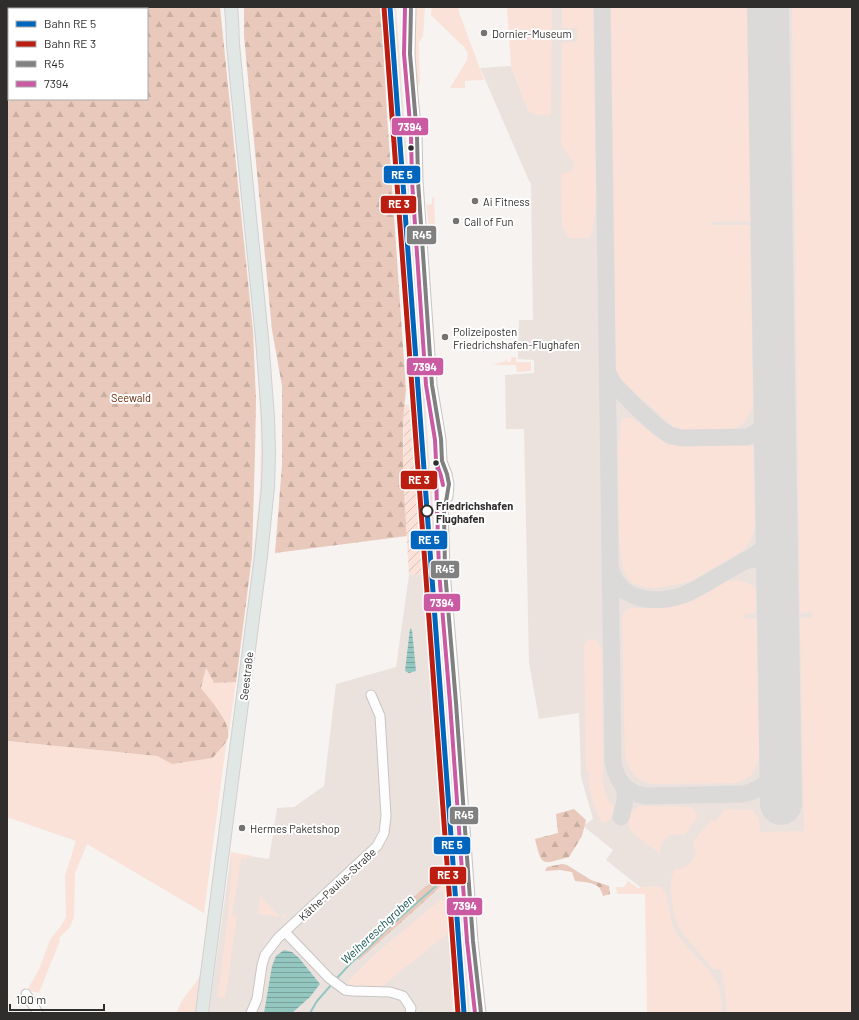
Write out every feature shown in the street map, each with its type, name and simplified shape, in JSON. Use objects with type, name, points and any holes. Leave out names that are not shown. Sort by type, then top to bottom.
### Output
[{"type":"main road","points":[[232,13],[236,7]]},
{"type":"main road","name":"Seestraße","points":[[202,1013],[258,580],[268,487],[268,418],[262,338],[236,80],[232,13]]},
{"type":"street","points":[[411,7],[410,54],[417,135],[432,385],[444,467],[442,475],[445,571],[481,1013]]},
{"type":"street","name":"Käthe-Paulus-Straße","points":[[251,1013],[257,999],[265,955],[278,938],[377,846],[384,833],[386,813],[380,716],[371,695]]},
{"type":"street","points":[[285,932],[329,978],[345,990],[390,992],[404,996],[411,1008],[410,1013]]},
{"type":"street","points":[[26,994],[38,1013]]},
{"type":"shaded area","points":[[388,7],[396,7],[470,1013],[462,1013]]},
{"type":"shaded area","points":[[415,7],[425,7],[423,36],[419,43],[420,81],[418,88],[416,89],[414,43]]},
{"type":"shaded area","points":[[432,7],[458,7],[484,80],[465,81],[465,88],[450,88],[467,60],[468,53],[464,47],[431,15]]},
{"type":"shaded area","points":[[507,7],[552,7],[551,115],[535,115],[528,110],[511,66]]},
{"type":"shaded area","points":[[531,7],[852,7],[852,1013],[648,1013],[647,887],[640,887],[606,860],[613,850],[583,826],[593,819],[581,777],[579,713],[539,719],[529,663],[524,429],[506,429],[505,375],[534,373],[534,360],[518,359],[519,320],[533,320],[531,183],[480,68],[511,66],[528,110]]},
{"type":"shaded area","points":[[562,7],[594,7],[597,198],[592,234],[588,238],[569,238],[562,225],[561,174],[572,171],[574,163],[561,145],[562,42],[577,42],[577,28],[562,28]]},
{"type":"shaded area","points":[[611,7],[748,7],[751,221],[711,222],[711,225],[750,225],[753,407],[745,421],[736,429],[685,431],[671,425],[622,381],[616,373]]},
{"type":"shaded area","points":[[792,7],[852,7],[852,1013],[727,1013],[722,970],[713,969],[683,934],[677,923],[673,910],[671,890],[671,879],[675,869],[684,868],[690,863],[696,852],[693,842],[711,820],[715,822],[725,809],[753,810],[759,819],[760,832],[804,831],[800,618],[813,617],[812,612],[800,613]]},
{"type":"shaded area","points":[[434,197],[435,227],[430,227],[429,232],[426,205],[432,204],[432,198]]},
{"type":"shaded area","points":[[254,330],[258,334],[265,453],[261,527],[234,729],[232,730],[251,579],[260,489],[261,442],[259,379]]},
{"type":"shaded area","points":[[507,357],[507,362],[511,362],[511,357],[516,357],[516,362],[531,362],[531,371],[517,372],[516,365],[492,365],[506,361]]},
{"type":"shaded area","points":[[416,404],[422,482],[422,502],[418,503],[420,539],[425,539],[427,574],[409,575],[403,473],[404,405]]},
{"type":"shaded area","points":[[628,417],[633,419],[668,445],[749,444],[753,447],[755,524],[750,541],[744,550],[693,580],[684,583],[654,588],[643,587],[633,583],[627,577],[623,570],[619,537],[618,449],[621,422],[623,419]]},
{"type":"shaded area","points":[[427,574],[449,864],[457,1013],[209,1013],[231,853],[269,859],[277,808],[294,807],[324,786],[336,684],[396,667],[409,575]]},
{"type":"shaded area","points":[[737,580],[750,584],[756,589],[756,613],[745,614],[744,618],[757,619],[759,758],[755,768],[751,775],[735,783],[651,784],[645,782],[636,777],[630,769],[625,754],[622,616],[625,611],[630,608],[664,608],[691,601],[727,581]]},
{"type":"shaded area","points":[[590,639],[598,642],[602,650],[603,785],[607,799],[614,806],[611,816],[604,823],[598,815],[594,804],[588,781],[591,774],[586,769],[584,645]]},
{"type":"shaded area","points":[[206,668],[214,683],[236,682],[229,732],[221,714],[201,688]]},
{"type":"shaded area","points":[[231,735],[233,735],[197,1013],[178,1013],[177,1012],[181,1002],[200,975]]},
{"type":"shaded area","points":[[227,740],[204,913],[87,844],[75,873],[74,917],[70,927],[59,938],[60,940],[39,993],[28,989],[39,969],[50,940],[66,917],[65,876],[76,841],[7,817],[7,741],[157,756],[172,764],[213,758]]},
{"type":"shaded area","points":[[639,806],[691,807],[696,812],[697,818],[684,835],[670,836],[664,840],[660,849],[660,854],[632,832],[628,825],[630,814]]},
{"type":"shaded area","points":[[231,852],[252,856],[252,858],[247,857],[246,860],[241,859],[232,915],[237,916],[225,998],[218,997],[228,915],[232,863],[230,857]]},
{"type":"shaded area","points":[[451,871],[458,1013],[452,1013],[449,932],[380,988],[359,988],[349,986],[349,980],[373,956],[445,896],[438,888],[444,882],[440,875]]},
{"type":"shaded area","points":[[628,881],[638,888],[648,886],[661,887],[666,894],[675,932],[708,969],[719,986],[722,1013],[647,1013],[645,894],[617,894],[616,887],[624,887]]},
{"type":"shaded area","points":[[260,896],[280,917],[258,914]]},
{"type":"shaded area","points":[[284,914],[288,918],[280,917]]},
{"type":"green space","name":"Seewald","points":[[7,7],[220,7],[253,331],[256,400],[252,556],[236,682],[214,683],[206,668],[201,688],[224,719],[227,726],[228,738],[213,758],[172,764],[157,756],[7,741]]},
{"type":"green space","points":[[244,7],[381,7],[406,390],[403,445],[407,536],[275,553],[282,465],[282,386],[272,330],[244,36]]},
{"type":"green space","points":[[574,809],[586,820],[582,836],[569,857],[544,862],[539,855],[535,839],[558,833],[556,814]]},
{"type":"green space","points":[[562,864],[567,865],[591,880],[609,886],[610,894],[603,896],[596,885],[575,881],[572,872],[560,870],[545,871],[547,867]]},
{"type":"green space","points":[[440,875],[445,882],[427,899],[359,960],[354,955],[420,891]]},
{"type":"water","points":[[410,628],[412,630],[416,671],[409,673],[405,671]]},
{"type":"water","points":[[284,950],[292,952],[299,958],[320,984],[310,997],[292,1013],[264,1013],[272,966],[276,956]]},
{"type":"waterway","name":"Weihereschgraben","points":[[336,979],[388,928],[444,879]]},
{"type":"waterway","name":"Weihereschgraben","points":[[310,1013],[317,1001],[332,984]]},
{"type":"taxiway","points":[[602,7],[614,768],[623,785],[633,792],[646,796],[743,794],[758,789],[769,780],[776,768],[780,752]]},
{"type":"taxiway","points":[[608,373],[613,383],[658,427],[669,435],[681,438],[747,437],[759,431],[767,424],[772,414],[775,401]]},
{"type":"taxiway","points":[[611,570],[622,589],[641,598],[662,599],[683,595],[701,587],[750,558],[765,547],[771,537],[776,519]]},
{"type":"taxiway","points":[[744,561],[755,559],[765,562],[772,568],[777,578]]},
{"type":"taxiway","points":[[621,817],[625,796],[622,784]]},
{"type":"runway","points":[[768,7],[781,804]]},
{"type":"transit line","points":[[384,7],[458,1013]]},
{"type":"transit line","points":[[390,7],[464,1013]]},
{"type":"transit line","name":"7394","points":[[405,7],[404,54],[411,135],[412,181],[426,385],[435,440],[436,462],[443,485]]},
{"type":"transit line","name":"R45","points":[[411,7],[410,54],[417,135],[418,181],[432,385],[441,439],[442,461],[449,484],[444,513],[445,571],[473,941],[481,1013]]},
{"type":"transit line","name":"7394","points":[[438,466],[436,475],[439,571],[467,941],[475,1013]]},
{"type":"place","name":"Dornier-Museum","points":[[484,33]]},
{"type":"place","name":"Ai Fitness","points":[[475,201]]},
{"type":"place","name":"Call of Fun","points":[[456,221]]},
{"type":"place","name":"Polizeiposten Friedrichshafen-Flughafen","points":[[445,337]]},
{"type":"place","name":"Friedrichshafen Flughafen","points":[[427,511]]},
{"type":"place","name":"Hermes Paketshop","points":[[242,828]]}]
